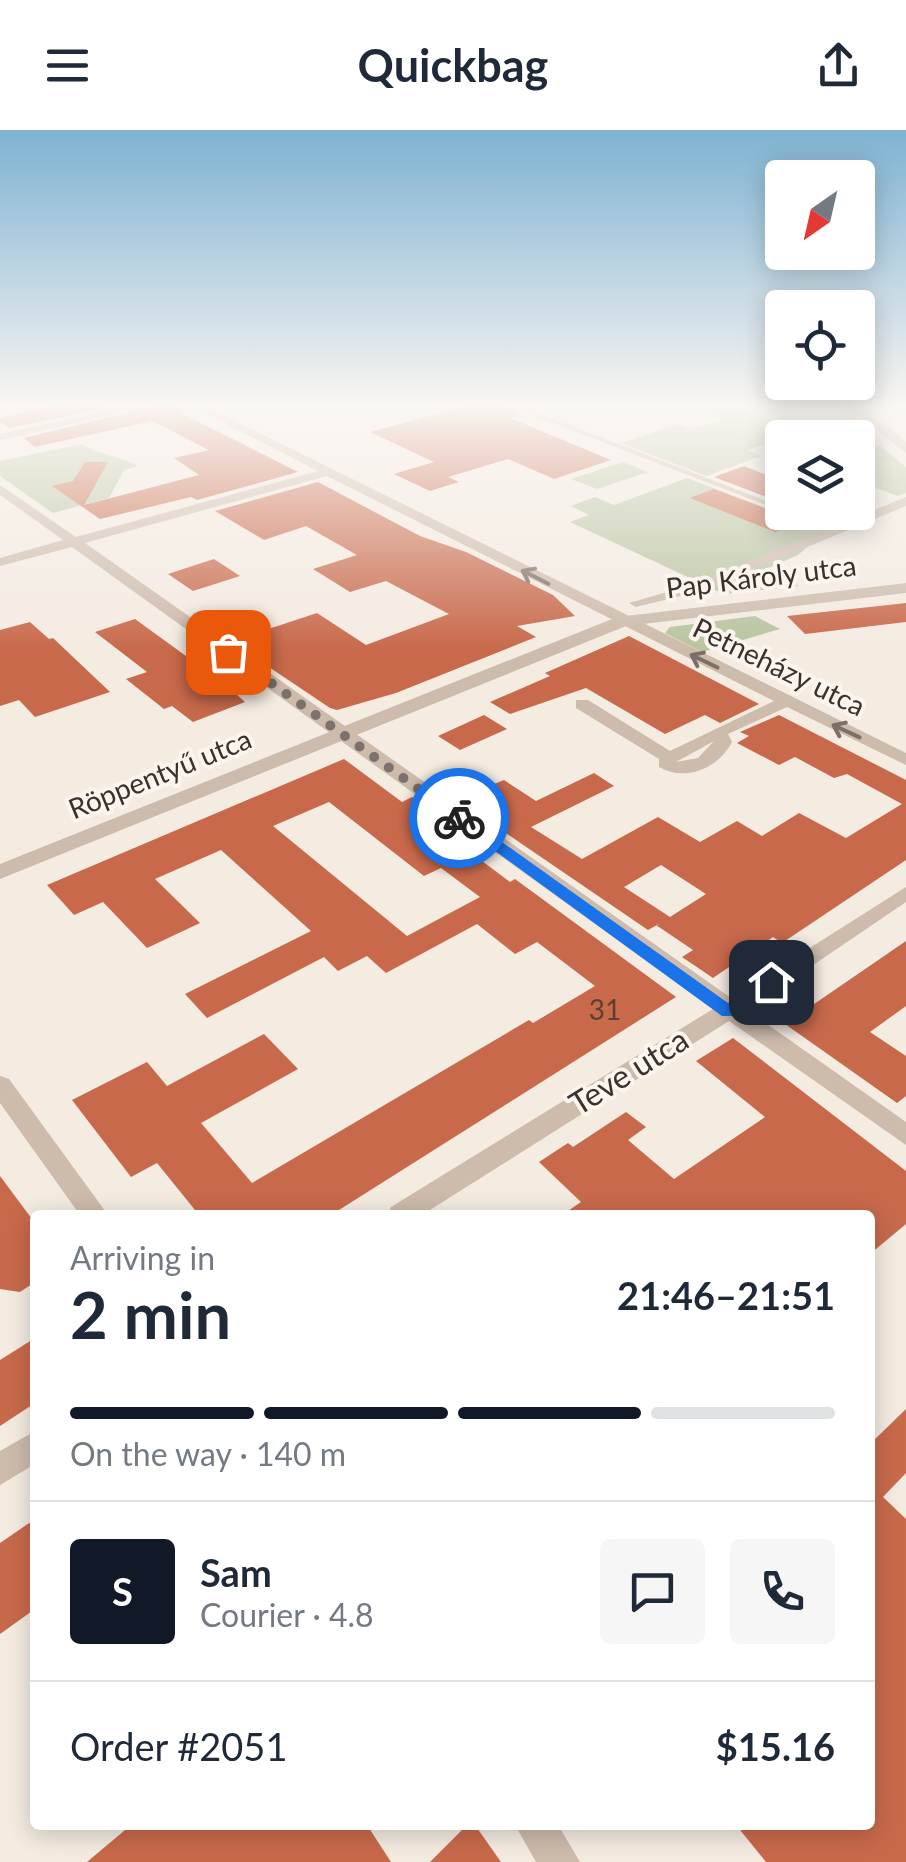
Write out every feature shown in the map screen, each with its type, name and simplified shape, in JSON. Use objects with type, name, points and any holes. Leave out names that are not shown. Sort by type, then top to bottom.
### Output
[{"type":"street","points":[[0,562],[271,488]]},
{"type":"street","name":"Petneházy utca","points":[[360,488],[906,760]]},
{"type":"street","points":[[725,488],[765,503]]},
{"type":"street","points":[[0,489],[728,1012],[906,1135]]},
{"type":"street","points":[[875,514],[904,502]]},
{"type":"street","points":[[636,603],[696,588],[835,530]]},
{"type":"street","name":"Pap Károly utca","points":[[622,621],[906,588]]},
{"type":"street","name":"Röppentyű utca","points":[[0,872],[622,621]]},
{"type":"street","points":[[582,704],[668,757],[665,763],[677,770],[698,765],[720,750],[720,735],[785,702]]},
{"type":"street","name":"Teve utca","points":[[408,1210],[728,1012],[906,893]]},
{"type":"street","points":[[0,1085],[90,1210]]},
{"type":"street","points":[[0,1469],[30,1449]]},
{"type":"street","points":[[538,1830],[560,1862]]},
{"type":"green space","points":[[17,488],[114,488],[109,498],[53,513]]},
{"type":"green space","points":[[660,488],[713,488],[765,508],[765,530],[825,531],[798,555],[766,569],[799,586],[724,594],[570,522],[589,515],[571,506],[595,497],[614,505]]},
{"type":"green space","points":[[876,488],[906,488],[906,493],[898,496]]},
{"type":"green space","points":[[755,616],[780,629],[702,652],[665,633],[670,627]]},
{"type":"building","points":[[55,488],[94,488],[84,505],[150,488],[241,488],[100,519]]},
{"type":"building","points":[[297,488],[329,488],[420,536],[466,552],[553,595],[575,616],[517,626],[536,637],[396,693],[337,710],[330,708],[224,637],[244,630],[250,635],[317,613],[366,645],[449,614],[386,581],[350,592],[313,569],[357,555],[306,526],[264,540],[215,511]]},
{"type":"building","points":[[742,488],[765,488],[765,496]]},
{"type":"building","points":[[714,489],[765,508],[765,528],[690,498]]},
{"type":"building","points":[[214,559],[240,576],[193,591],[168,574]]},
{"type":"building","points":[[906,603],[906,622],[805,634],[787,616]]},
{"type":"building","points":[[135,619],[245,702],[193,722],[172,706],[164,709],[126,679],[147,672],[95,632]]},
{"type":"building","points":[[30,622],[49,639],[53,638],[110,692],[35,717],[19,700],[0,706],[0,630]]},
{"type":"building","points":[[629,636],[759,704],[720,723],[705,715],[665,734],[586,688],[510,714],[490,702],[550,676],[545,673]]},
{"type":"building","points":[[484,715],[507,729],[460,750],[438,736]]},
{"type":"building","points":[[779,715],[906,780],[906,860],[782,943],[773,937],[713,978],[682,957],[693,950],[657,925],[648,930],[437,786],[462,775],[482,789],[504,780],[536,801],[594,773],[614,786],[531,827],[582,859],[658,817],[700,842],[737,821],[762,836],[799,813],[846,838],[902,804],[847,774],[834,778],[795,757],[779,765],[737,743],[749,736],[740,732]],"holes":[[[661,865],[706,894],[670,917],[624,887]]]},
{"type":"building","points":[[344,759],[402,802],[412,797],[485,850],[474,855],[510,882],[515,879],[676,997],[339,1210],[195,1210],[157,1163],[131,1177],[72,1100],[147,1062],[167,1086],[264,1034],[298,1069],[201,1123],[252,1183],[529,1020],[533,1023],[595,986],[537,942],[515,954],[477,924],[386,973],[367,956],[338,971],[324,957],[207,1018],[185,994],[311,931],[221,850],[155,879],[200,923],[147,948],[103,902],[74,915],[47,885]],"holes":[[[329,802],[424,876],[441,868],[480,897],[407,936],[273,826]]]},
{"type":"building","points":[[906,941],[906,1006],[870,1032],[906,1056],[906,1096],[897,1103],[785,1024]]},
{"type":"building","points":[[733,1038],[906,1171],[906,1224],[875,1250],[875,1210],[569,1210],[581,1202],[539,1162],[568,1143],[573,1147],[626,1112],[646,1127],[628,1140],[674,1179],[765,1117],[696,1061]]},
{"type":"building","points":[[0,1176],[30,1216],[30,1285],[20,1292],[0,1289]]},
{"type":"building","points":[[30,1341],[30,1406],[0,1426],[0,1360]]},
{"type":"building","points":[[906,1409],[906,1473],[883,1497],[906,1519],[906,1862],[766,1862],[740,1830],[875,1830],[875,1439]]},
{"type":"building","points":[[30,1522],[30,1613],[0,1634],[0,1543]]},
{"type":"building","points":[[125,1830],[370,1830],[391,1862],[87,1862]]},
{"type":"building","points":[[462,1830],[479,1830],[501,1862],[430,1862]]},
{"type":"way so far","points":[[228,652],[459,818]]},
{"type":"route","points":[[459,818],[728,1012],[771,982]]}]
